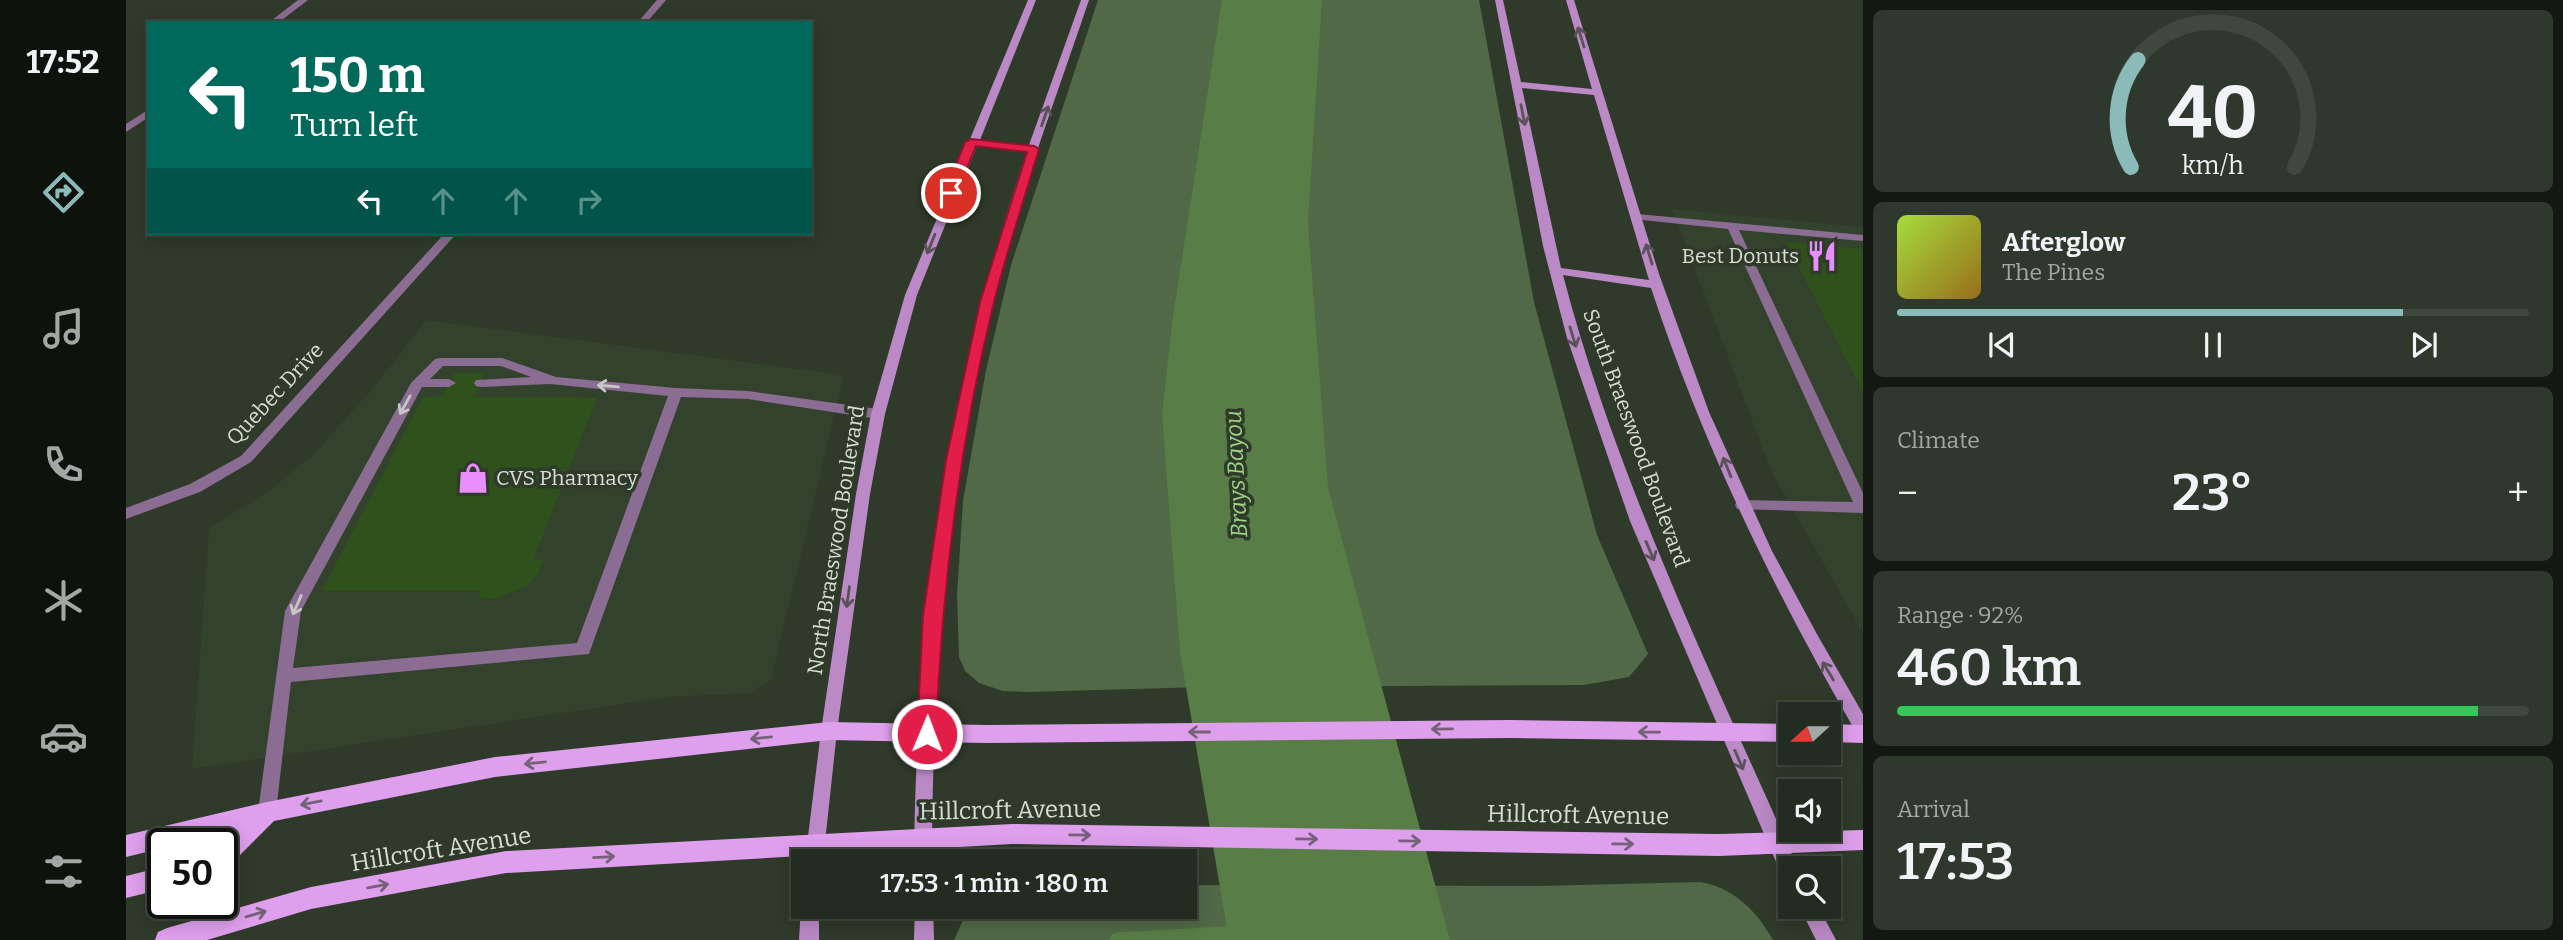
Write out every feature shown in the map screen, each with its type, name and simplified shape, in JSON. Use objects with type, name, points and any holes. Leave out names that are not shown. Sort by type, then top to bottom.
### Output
[{"type":"main road","name":"North Braeswood Boulevard","points":[[815,849],[829,731],[863,494],[878,414],[911,295],[971,142],[1032,0]]},
{"type":"main road","points":[[923,849],[932,615],[954,460],[987,302],[1034,149],[1085,0]]},
{"type":"main road","name":"South Braeswood Boulevard","points":[[1499,0],[1556,271],[1573,338],[1637,521],[1782,856]]},
{"type":"main road","points":[[1570,0],[1684,363],[1742,505],[1803,628],[1863,732],[1841,733]]},
{"type":"main road","points":[[1517,85],[1598,93]]},
{"type":"main road","points":[[971,142],[1034,149]]},
{"type":"main road","points":[[1556,271],[1658,285]]},
{"type":"main road","points":[[126,846],[267,812],[495,767],[829,731],[927,734],[1510,729],[1778,733]]},
{"type":"main road","points":[[238,841],[267,812]]},
{"type":"main road","name":"Hillcroft Avenue","points":[[929,849],[1012,834],[1777,845],[1863,840]]},
{"type":"main road","name":"Hillcroft Avenue","points":[[167,940],[311,898],[506,862],[791,854]]},
{"type":"main road","points":[[126,887],[147,882]]},
{"type":"main road","points":[[809,940],[810,919]]},
{"type":"main road","points":[[924,919],[924,940]]},
{"type":"main road","points":[[1815,919],[1826,940]]},
{"type":"street","points":[[275,21],[304,0]]},
{"type":"street","points":[[643,21],[662,0]]},
{"type":"street","points":[[126,129],[147,113]]},
{"type":"street","points":[[1637,217],[1863,238]]},
{"type":"street","points":[[1732,226],[1863,508],[1742,505]]},
{"type":"street","name":"Quebec Drive","points":[[126,514],[195,488],[246,458],[449,235]]},
{"type":"street","points":[[267,812],[293,611],[418,383],[440,362],[502,362],[554,381]]},
{"type":"street","points":[[481,383],[554,381],[676,392],[748,395],[878,414]]},
{"type":"street","points":[[418,383],[449,383]]},
{"type":"street","points":[[284,676],[583,649],[676,392]]},
{"type":"shaded area","points":[[1098,0],[1479,0],[1534,302],[1597,535],[1648,654],[1629,677],[1584,685],[1204,687],[1028,692],[1003,691],[979,683],[965,671],[959,657],[957,595],[963,501],[986,370],[1011,265]]},
{"type":"shaded area","points":[[1672,209],[1863,227],[1863,633],[1772,473]]},
{"type":"shaded area","points":[[426,320],[844,375],[771,680],[751,693],[669,697],[192,769],[209,528],[266,493],[314,454],[379,381]]},
{"type":"shaded area","points":[[1700,882],[1723,889],[1743,902],[1760,920],[1773,940],[954,940],[964,919],[1197,919],[1197,885],[1540,886]]},
{"type":"water","name":"Brays Bayou","points":[[1222,0],[1322,0],[1308,223],[1328,488],[1450,940],[1229,940],[1180,652],[1162,415],[1172,323]]},
{"type":"building","points":[[1786,242],[1863,249],[1863,392]]},
{"type":"building","name":"CVS Pharmacy","points":[[454,373],[485,373],[475,397],[597,398],[533,560],[544,559],[539,573],[527,586],[495,599],[478,598],[482,591],[322,591],[423,397],[442,396]]},
{"type":"waterway","points":[[1117,940],[1242,933]]},
{"type":"place","name":"Best Donuts","points":[[1822,256]]},
{"type":"place","name":"CVS Pharmacy","points":[[473,478]]},
{"type":"route","points":[[927,734],[932,615],[954,460],[987,302],[1034,149],[971,142],[951,193]]}]
